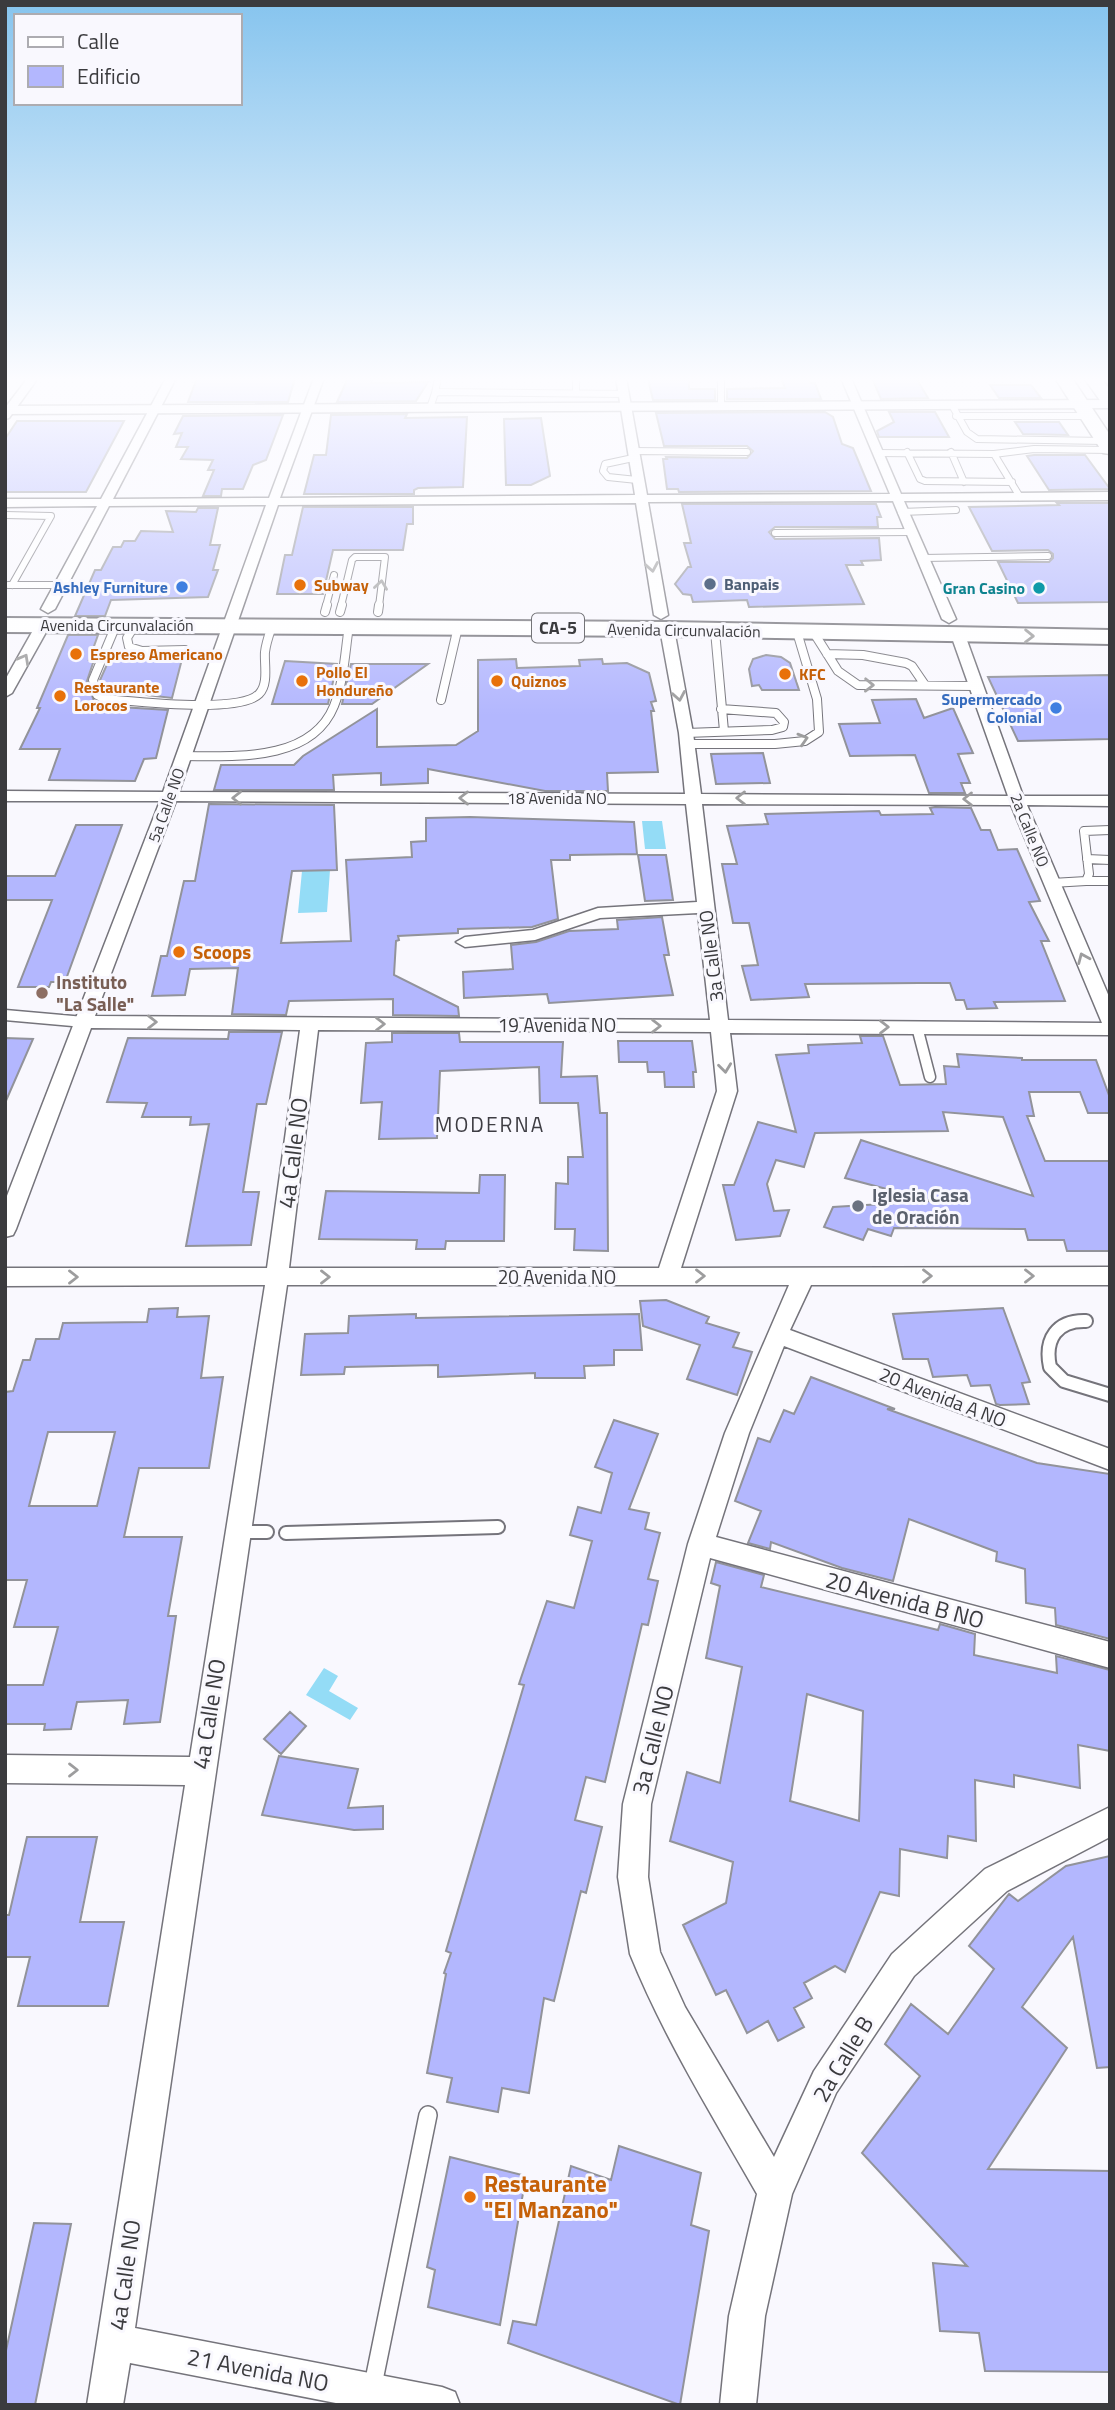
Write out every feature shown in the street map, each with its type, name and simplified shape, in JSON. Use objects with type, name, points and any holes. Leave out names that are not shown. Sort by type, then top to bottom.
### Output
[{"type":"highway","name":"Avenida Circunvalación","points":[[8,593],[45,617],[125,625],[230,618],[272,626],[378,612],[664,622],[954,627],[1110,637]]},
{"type":"highway","name":"Avenida Circunvalación","points":[[5,625],[45,617],[338,616],[458,627],[664,622],[715,631],[813,640],[1110,617]]},
{"type":"street","points":[[5,692],[111,490]]},
{"type":"street","name":"5a Calle NO","points":[[5,1229],[169,798],[277,490]]},
{"type":"street","name":"3a Calle NO","points":[[638,490],[686,739],[727,1091],[667,1276]]},
{"type":"street","name":"2a Calle NO","points":[[893,490],[954,627],[1017,800],[1110,1021]]},
{"type":"street","points":[[6,514],[104,503],[1110,496]]},
{"type":"street","name":"18 Avenida NO","points":[[5,796],[692,797],[1110,801]]},
{"type":"street","points":[[465,942],[535,935],[598,913],[705,907]]},
{"type":"street","name":"19 Avenida NO","points":[[84,1022],[1110,1029]]},
{"type":"street","name":"4a Calle NO","points":[[104,2405],[277,1277],[310,1023]]},
{"type":"street","name":"3a Calle NO","points":[[775,2192],[674,2018],[645,1954],[633,1877],[637,1804],[701,1544],[737,1433],[804,1276]]},
{"type":"street","name":"20 Avenida NO","points":[[5,1277],[1110,1276]]},
{"type":"street","name":"20 Avenida A NO","points":[[777,1334],[1110,1460]]},
{"type":"street","name":"20 Avenida B NO","points":[[701,1544],[1110,1655]]},
{"type":"street","points":[[5,1769],[200,1771]]},
{"type":"street","name":"2a Calle B","points":[[738,2405],[747,2316],[775,2192],[825,2082],[903,1965],[996,1880],[1110,1821]]},
{"type":"street","name":"21 Avenida NO","points":[[115,2342],[442,2405]]},
{"type":"lane","points":[[1017,490],[1020,497]]},
{"type":"lane","points":[[901,512],[956,510]]},
{"type":"lane","points":[[6,514],[51,516],[8,593]]},
{"type":"lane","points":[[775,533],[911,532]]},
{"type":"lane","points":[[922,558],[1048,556]]},
{"type":"lane","points":[[338,616],[355,557],[385,557],[378,612]]},
{"type":"lane","points":[[183,756],[262,753],[290,746],[309,737],[330,715],[337,693],[338,616],[334,575]]},
{"type":"lane","points":[[8,593],[60,585]]},
{"type":"lane","points":[[125,625],[93,680],[97,695],[106,699],[201,705],[240,704],[258,697],[264,686],[265,655],[272,626]]},
{"type":"lane","points":[[125,625],[129,647],[142,651],[185,650]]},
{"type":"lane","points":[[441,700],[458,627]]},
{"type":"lane","points":[[715,631],[724,731]]},
{"type":"lane","points":[[686,739],[785,743],[805,741],[819,732],[813,640]]},
{"type":"lane","points":[[813,640],[838,671],[858,685],[976,686]]},
{"type":"lane","points":[[813,640],[863,655],[906,663],[912,666],[925,685]]},
{"type":"lane","points":[[686,739],[724,731],[772,730],[783,727],[784,722],[776,713],[721,709]]},
{"type":"lane","points":[[1086,881],[1089,874],[1084,831],[1110,830]]},
{"type":"lane","points":[[1087,859],[1110,860]]},
{"type":"lane","points":[[1052,883],[1110,881]]},
{"type":"lane","name":"19 Avenida NO","points":[[5,1015],[84,1022]]},
{"type":"lane","points":[[917,1027],[930,1077]]},
{"type":"lane","points":[[1086,1321],[1069,1321],[1058,1327],[1050,1345],[1050,1367],[1054,1374],[1063,1380],[1110,1395]]},
{"type":"lane","points":[[286,1532],[498,1527]]},
{"type":"lane","points":[[236,1532],[267,1532]]},
{"type":"lane","points":[[372,2391],[428,2115]]},
{"type":"water","points":[[642,821],[662,821],[666,849],[645,849]]},
{"type":"water","points":[[330,870],[327,912],[298,913],[302,871]]},
{"type":"water","points":[[324,1668],[338,1676],[329,1691],[358,1708],[350,1720],[306,1695]]},
{"type":"building","points":[[5,490],[87,490],[86,492]]},
{"type":"building","points":[[205,490],[222,490],[221,496],[203,496]]},
{"type":"building","points":[[305,490],[414,490],[414,494],[304,494]]},
{"type":"building","points":[[678,490],[871,491],[679,492]]},
{"type":"building","points":[[1057,503],[1110,503],[1110,602],[1018,603],[998,562],[1049,562],[1053,554],[1048,550],[992,551],[969,507],[1059,505]]},
{"type":"building","points":[[682,504],[876,504],[881,517],[877,517],[878,527],[775,527],[769,532],[775,539],[879,538],[881,560],[861,561],[863,565],[846,565],[864,604],[749,607],[747,600],[693,602],[691,595],[683,594],[675,584],[688,567],[691,567],[684,543],[691,543]]},
{"type":"building","points":[[303,507],[413,507],[413,524],[407,524],[403,550],[333,550],[323,594],[277,594],[285,555],[292,555]]},
{"type":"building","points":[[198,508],[218,508],[210,545],[220,545],[213,570],[218,570],[208,597],[111,600],[105,616],[75,616],[95,570],[101,570],[113,547],[121,547],[124,541],[135,541],[141,531],[173,532],[166,511],[196,512]]},
{"type":"building","points":[[68,635],[98,635],[89,660],[94,660],[87,681],[94,701],[104,706],[168,710],[156,758],[144,759],[135,781],[49,780],[60,749],[20,749],[40,708],[37,708]]},
{"type":"building","name":"KFC","points":[[766,655],[781,657],[790,663],[799,690],[762,690],[759,685],[752,686],[749,669],[753,659]]},
{"type":"building","points":[[182,659],[172,698],[103,690],[100,680],[109,660]]},
{"type":"building","points":[[516,659],[517,668],[580,666],[579,660],[602,659],[603,664],[627,663],[649,673],[656,701],[651,702],[654,711],[651,711],[658,772],[607,773],[608,791],[545,791],[428,769],[428,783],[381,785],[381,773],[333,775],[334,790],[214,790],[221,765],[294,765],[303,756],[377,709],[377,747],[456,745],[478,731],[478,660]]},
{"type":"building","name":"Pollo El Hondureño","points":[[285,661],[337,664],[328,704],[272,704]]},
{"type":"building","points":[[351,664],[428,664],[372,704],[342,704]]},
{"type":"building","name":"Supermercado Colonial","points":[[1110,675],[1110,739],[1018,741],[988,677]]},
{"type":"building","points":[[916,699],[924,718],[953,708],[973,753],[958,754],[970,783],[961,783],[965,793],[929,793],[915,755],[850,756],[839,724],[880,723],[872,700]]},
{"type":"building","points":[[763,753],[770,783],[716,784],[711,754]]},
{"type":"building","points":[[209,804],[334,805],[337,870],[292,871],[281,943],[351,941],[346,860],[412,857],[411,842],[426,841],[426,818],[634,822],[637,854],[570,855],[570,860],[551,860],[558,919],[532,927],[458,929],[458,933],[398,936],[394,975],[458,1007],[459,1016],[393,1015],[393,999],[289,1001],[286,1015],[232,1014],[238,968],[190,969],[185,995],[152,996],[161,956],[167,956],[184,881],[195,881]]},
{"type":"building","points":[[930,808],[971,808],[981,830],[990,830],[998,850],[1017,849],[1040,901],[1029,902],[1049,941],[1041,941],[1065,1001],[994,1002],[997,1008],[967,1009],[964,1000],[956,1000],[950,983],[805,984],[809,997],[751,1000],[742,966],[758,965],[749,923],[733,923],[722,864],[737,864],[727,826],[768,824],[765,814],[879,811],[881,815],[933,814]]},
{"type":"building","points":[[76,825],[122,825],[65,982],[51,982],[49,987],[18,987],[52,900],[5,900],[5,876],[55,876]]},
{"type":"building","points":[[638,855],[666,855],[673,900],[645,901]]},
{"type":"building","points":[[662,917],[669,955],[664,955],[673,995],[549,1003],[547,994],[464,998],[463,972],[513,969],[511,945],[536,942],[569,931],[618,929],[617,920]]},
{"type":"building","points":[[229,1032],[282,1032],[266,1104],[257,1104],[243,1192],[259,1192],[251,1245],[186,1246],[209,1124],[190,1125],[191,1117],[142,1117],[147,1103],[107,1102],[128,1038],[228,1039]]},
{"type":"building","points":[[392,1033],[459,1033],[460,1042],[563,1042],[561,1077],[597,1076],[600,1113],[607,1113],[608,1251],[574,1250],[575,1229],[555,1229],[556,1183],[568,1184],[568,1157],[583,1157],[578,1103],[540,1103],[539,1067],[440,1071],[437,1138],[379,1139],[382,1102],[361,1103],[366,1043],[392,1042]]},
{"type":"building","points":[[860,1036],[883,1036],[900,1085],[946,1084],[944,1066],[959,1067],[957,1054],[1022,1060],[1096,1060],[1110,1098],[1110,1113],[1088,1113],[1080,1092],[1029,1092],[1034,1116],[1027,1116],[1045,1161],[1110,1161],[1110,1251],[1067,1251],[1064,1240],[1028,1240],[1025,1229],[894,1228],[891,1236],[868,1229],[863,1240],[824,1227],[833,1207],[932,1201],[845,1178],[861,1140],[1033,1196],[1003,1117],[943,1112],[948,1131],[815,1133],[804,1167],[776,1160],[767,1184],[774,1211],[789,1210],[780,1236],[736,1240],[723,1185],[734,1185],[758,1122],[796,1132],[776,1055],[809,1053],[808,1045],[862,1043]]},
{"type":"building","points":[[5,1038],[33,1039],[5,1103]]},
{"type":"building","points":[[618,1041],[692,1041],[696,1072],[693,1072],[694,1087],[665,1087],[664,1072],[648,1072],[647,1062],[619,1062]]},
{"type":"building","points":[[480,1175],[505,1175],[504,1241],[446,1241],[445,1249],[416,1249],[417,1240],[319,1239],[326,1191],[479,1193]]},
{"type":"building","points":[[666,1300],[709,1317],[706,1323],[739,1333],[733,1347],[752,1352],[737,1395],[687,1379],[700,1345],[643,1326],[640,1301]]},
{"type":"building","points":[[178,1308],[177,1317],[209,1316],[201,1378],[223,1377],[209,1468],[139,1468],[124,1537],[182,1537],[168,1616],[176,1616],[160,1722],[124,1724],[128,1700],[77,1702],[71,1729],[44,1730],[45,1724],[5,1724],[5,1685],[43,1685],[58,1627],[14,1627],[27,1580],[5,1580],[5,1392],[13,1391],[23,1360],[30,1360],[36,1339],[59,1339],[63,1323],[147,1322],[149,1309]],"holes":[[[48,1432],[115,1432],[97,1506],[29,1506]]]},
{"type":"building","points":[[1003,1308],[1030,1382],[1022,1383],[1029,1404],[996,1404],[990,1385],[971,1386],[967,1375],[933,1377],[928,1359],[903,1359],[893,1314]]},
{"type":"building","points":[[416,1314],[416,1318],[639,1314],[642,1350],[614,1350],[614,1365],[584,1366],[585,1378],[535,1378],[535,1373],[438,1377],[438,1365],[345,1367],[344,1374],[301,1375],[305,1334],[348,1333],[349,1316]]},
{"type":"building","points":[[811,1377],[895,1409],[887,1409],[1037,1463],[1110,1474],[1110,1639],[1056,1625],[1055,1608],[1026,1603],[1025,1569],[996,1561],[997,1552],[909,1519],[893,1581],[842,1568],[771,1542],[770,1549],[748,1543],[761,1511],[735,1501],[758,1438],[770,1442],[784,1410],[794,1414]]},
{"type":"building","points":[[614,1420],[658,1434],[629,1509],[649,1513],[645,1529],[660,1533],[648,1579],[658,1581],[648,1625],[642,1624],[605,1782],[586,1777],[575,1820],[602,1827],[586,1893],[581,1891],[554,2001],[544,1998],[529,2093],[502,2088],[498,2112],[447,2102],[452,2078],[427,2073],[446,1974],[444,1973],[451,1953],[446,1951],[524,1685],[519,1684],[547,1601],[574,1608],[592,1541],[570,1535],[578,1507],[601,1513],[612,1473],[595,1467]]},
{"type":"building","points":[[716,1562],[764,1575],[761,1587],[938,1630],[940,1624],[975,1634],[974,1655],[1057,1673],[1056,1656],[1110,1670],[1110,1751],[1078,1745],[1080,1788],[1014,1775],[1014,1787],[975,1780],[976,1841],[948,1836],[947,1858],[900,1849],[899,1896],[880,1892],[845,1972],[835,1966],[804,1983],[812,1998],[794,2008],[804,2027],[778,2041],[768,2021],[747,2033],[726,1990],[716,1995],[683,1925],[726,1903],[733,1862],[670,1841],[687,1772],[720,1783],[742,1667],[706,1658],[720,1586],[711,1583]],"holes":[[[807,1694],[863,1711],[859,1821],[790,1801]]]},
{"type":"building","points":[[290,1712],[306,1726],[281,1754],[264,1739]]},
{"type":"building","points":[[279,1756],[358,1769],[348,1808],[383,1806],[383,1829],[354,1830],[262,1815]]},
{"type":"building","points":[[27,1837],[97,1837],[80,1922],[124,1922],[108,2006],[18,2006],[30,1957],[5,1957],[5,1915],[9,1915]]},
{"type":"building","points":[[1110,1856],[1110,2067],[1097,2068],[1073,1937],[1022,2007],[1067,2048],[988,2169],[1110,2171],[1110,2372],[985,2371],[979,2333],[940,2331],[933,2263],[967,2266],[862,2153],[920,2076],[885,2044],[911,2004],[948,2034],[994,1969],[969,1946],[1009,1894],[1018,1901],[1066,1866]]},
{"type":"building","points":[[619,2146],[701,2173],[691,2225],[709,2231],[680,2405],[508,2343],[513,2321],[536,2325],[571,2166],[611,2180]]},
{"type":"building","points":[[450,2157],[526,2176],[500,2325],[428,2307],[435,2270],[427,2267]]},
{"type":"building","points":[[34,2223],[71,2224],[35,2405],[5,2405],[5,2355]]},
{"type":"place","name":"Banpais","points":[[710,584]]},
{"type":"place","name":"Subway","points":[[300,585]]},
{"type":"place","name":"Ashley Furniture","points":[[182,587]]},
{"type":"place","name":"Gran Casino","points":[[1039,588]]},
{"type":"place","name":"Espreso Americano","points":[[76,654]]},
{"type":"place","name":"KFC","points":[[785,674]]},
{"type":"place","name":"Pollo El Hondureño","points":[[302,681]]},
{"type":"place","name":"Quiznos","points":[[497,681]]},
{"type":"place","name":"Restaurante Lorocos","points":[[60,696]]},
{"type":"place","name":"Supermercado Colonial","points":[[1056,708]]},
{"type":"place","name":"Scoops","points":[[179,952]]},
{"type":"place","name":"Instituto \"La Salle\"","points":[[42,993]]},
{"type":"place","name":"Iglesia Casa de Oración","points":[[858,1206]]},
{"type":"place","name":"Restaurante \"El Manzano\"","points":[[470,2197]]},
{"type":"district","name":"MODERNA","points":[[490,1125]]}]
